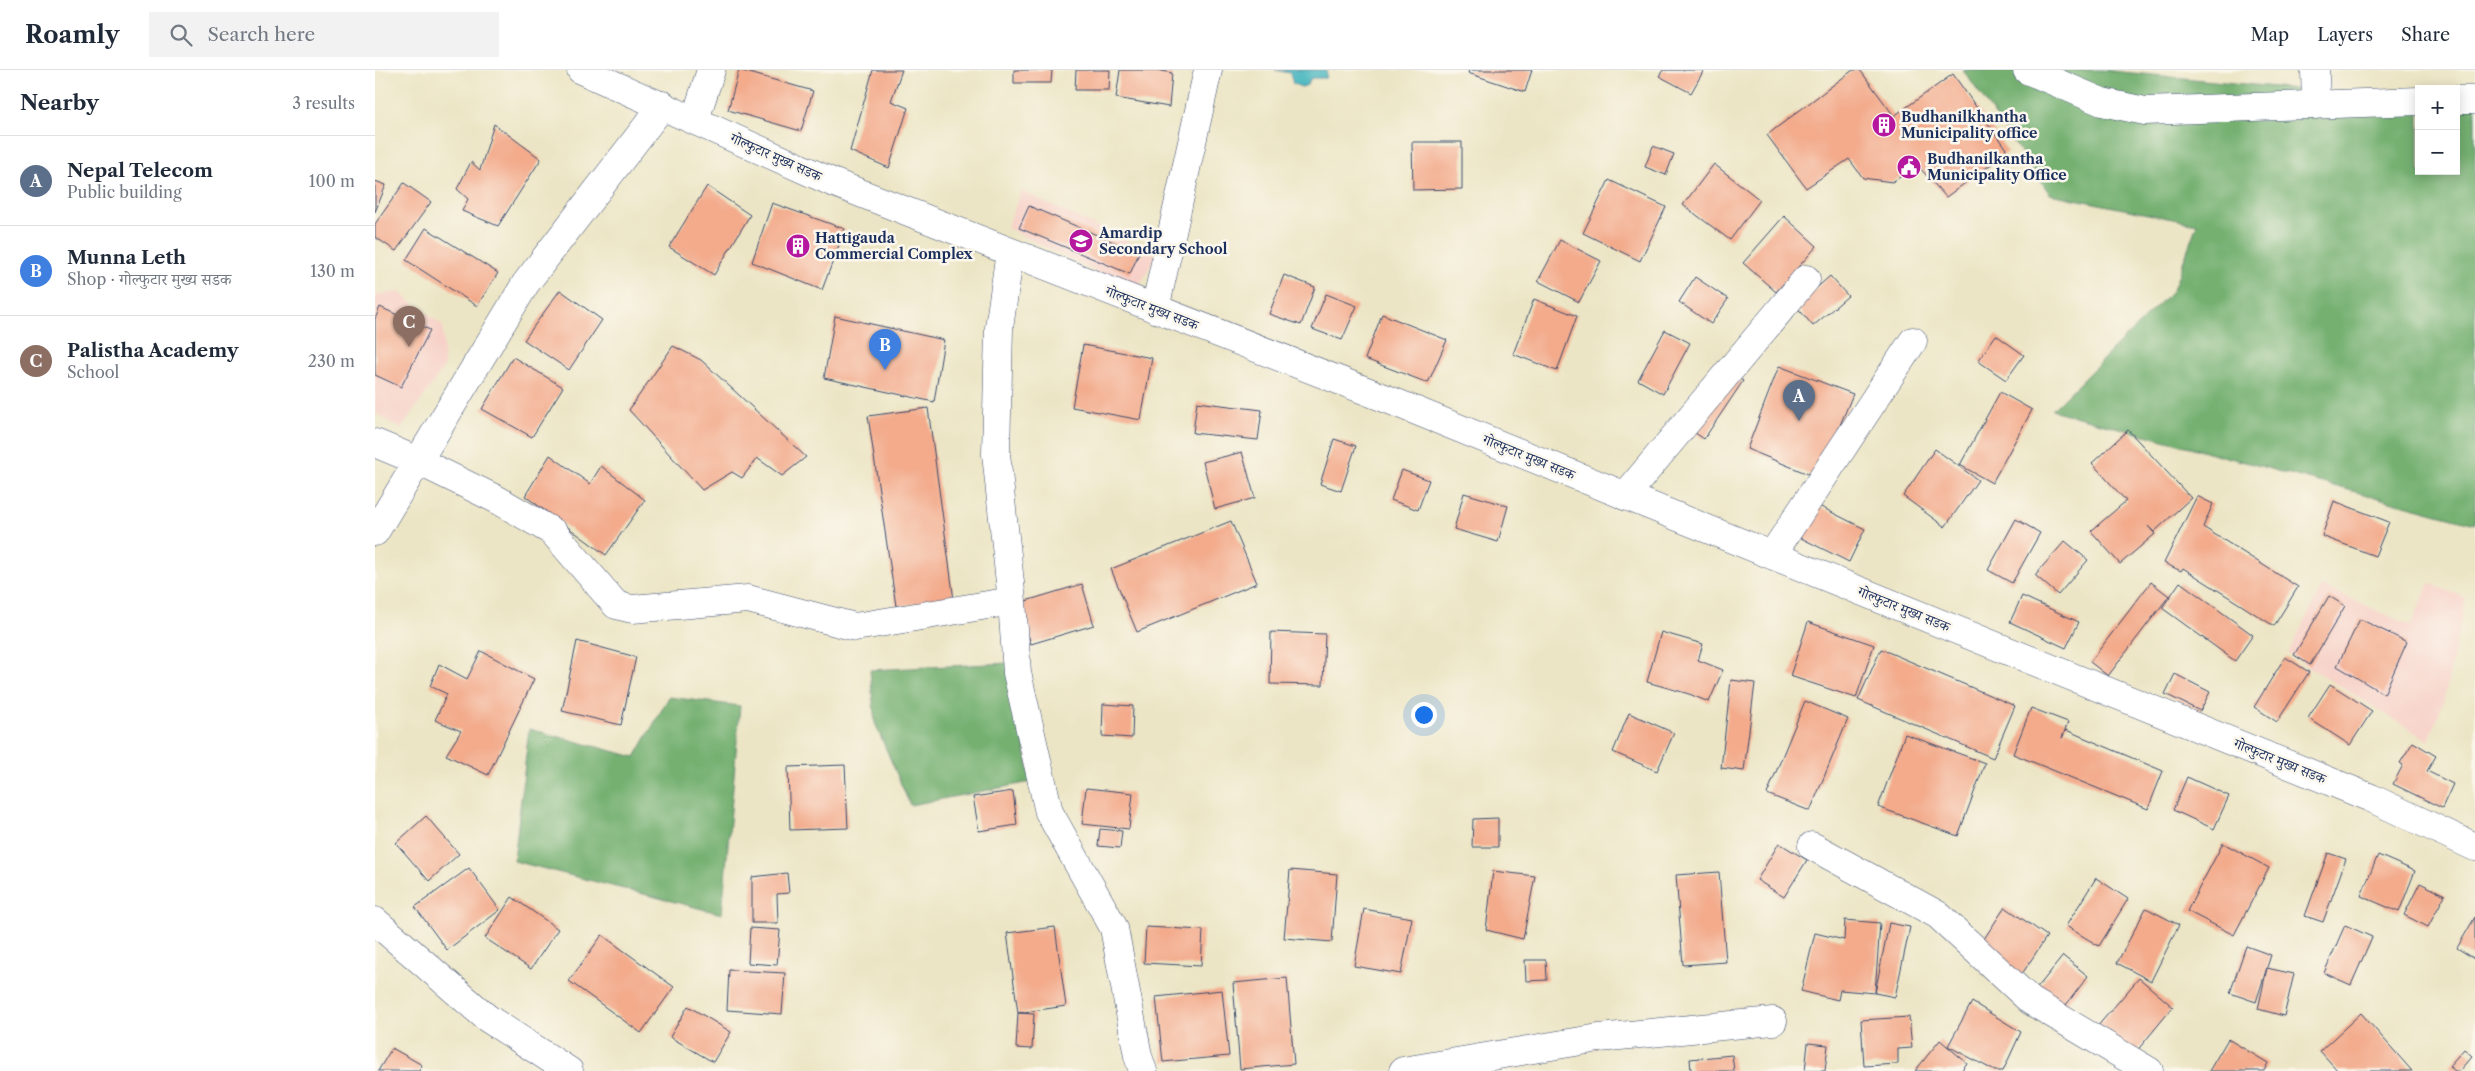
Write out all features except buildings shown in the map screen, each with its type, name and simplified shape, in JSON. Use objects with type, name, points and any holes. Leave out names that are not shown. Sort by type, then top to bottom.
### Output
[{"type":"street","name":"गोल्फुटार मुख्य सडक","points":[[581,70],[613,77],[663,106],[832,182],[1392,401],[2371,798],[2475,847]]},
{"type":"street","points":[[695,120],[711,70]]},
{"type":"street","points":[[1155,309],[1207,70]]},
{"type":"street","points":[[2027,70],[2102,102],[2145,111],[2415,101]]},
{"type":"street","points":[[2315,70],[2316,105]]},
{"type":"street","points":[[2460,100],[2475,100]]},
{"type":"street","points":[[375,532],[526,283],[663,106]]},
{"type":"street","points":[[1010,252],[999,328],[996,454],[1012,601],[1017,673],[1049,812],[1114,928],[1138,1056],[1143,1071]]},
{"type":"street","points":[[1625,496],[1806,279]]},
{"type":"street","points":[[1772,555],[1913,341]]},
{"type":"street","points":[[375,443],[418,461],[498,500],[553,532],[616,604],[631,609],[748,599],[855,626],[1012,601]]},
{"type":"street","points":[[1812,846],[1938,915],[2031,1001],[2149,1071]]},
{"type":"street","points":[[375,921],[487,1018],[569,1071]]},
{"type":"street","points":[[1403,1071],[1599,1038],[1773,1021]]},
{"type":"shaded area","name":"Amardip Secondary School","points":[[1021,191],[1157,255],[1136,292],[1007,228]]},
{"type":"shaded area","points":[[399,292],[443,326],[444,367],[401,429],[375,413],[375,295]]},
{"type":"shaded area","points":[[2429,583],[2466,598],[2444,699],[2429,741],[2288,654],[2322,586],[2411,626]]},
{"type":"green space","points":[[1963,70],[2101,70],[2415,101],[2415,175],[2460,175],[2460,105],[2475,107],[2475,524],[2052,410],[2173,290],[2197,224],[2050,194]]},
{"type":"green space","points":[[1009,663],[1031,782],[910,805],[875,723],[870,670]]},
{"type":"green space","points":[[669,697],[740,706],[722,914],[514,861],[529,729],[635,757]]},
{"type":"water","points":[[1275,70],[1327,70],[1326,78],[1311,78],[1307,85],[1302,87],[1293,84],[1290,73]]},
{"type":"place","name":"Budhanilkhantha Municipality office","points":[[1884,125]]},
{"type":"place","name":"Budhanilkantha Municipality Office","points":[[1909,167]]},
{"type":"place","name":"Amardip Secondary School","points":[[1081,241]]},
{"type":"place","name":"Hattigauda Commercial Complex","points":[[798,246]]},
{"type":"place","name":"Palistha Academy","points":[[409,347]]},
{"type":"place","name":"Munna Leth","points":[[885,370]]},
{"type":"place","name":"Nepal Telecom","points":[[1799,421]]}]
